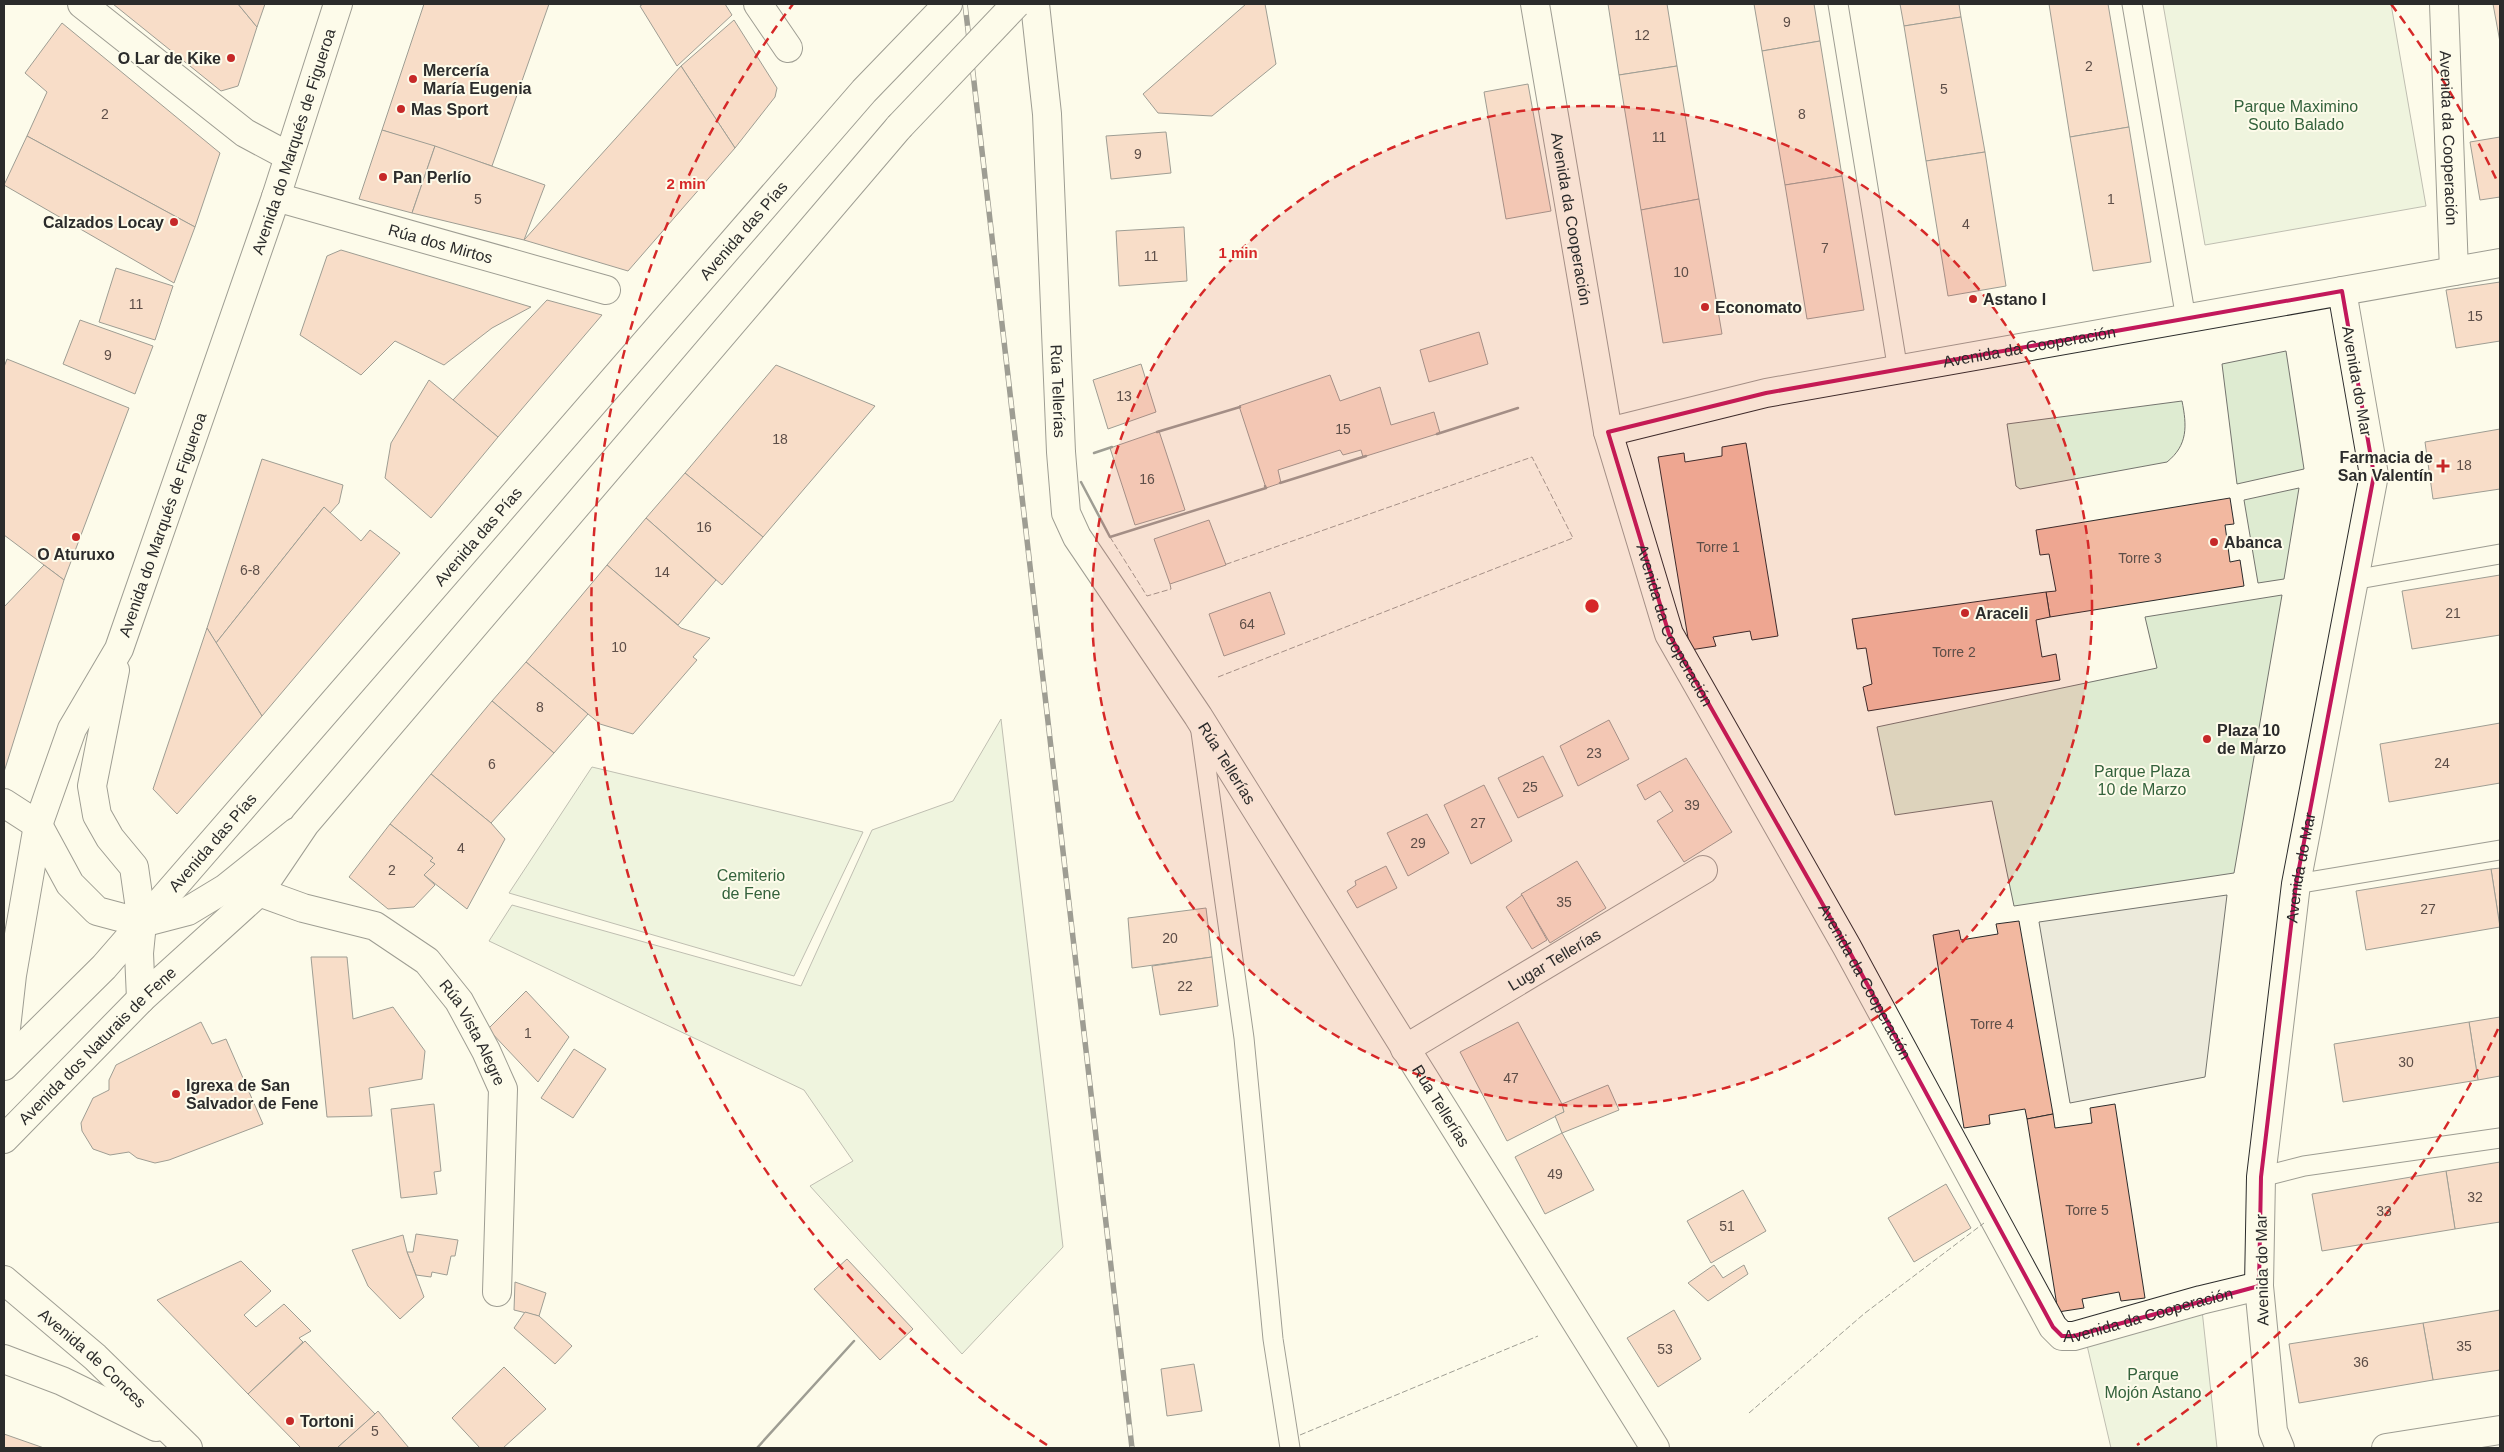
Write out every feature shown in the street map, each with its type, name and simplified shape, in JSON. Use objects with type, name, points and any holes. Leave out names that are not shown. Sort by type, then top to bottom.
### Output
[{"type":"main road","points":[[82,4],[245,133],[288,156]]},
{"type":"main road","name":"Avenida do Marqués de Figueroa","points":[[4,1046],[12,975],[38,825],[72,729],[119,649],[276,197],[338,4]]},
{"type":"main road","points":[[758,4],[788,48]]},
{"type":"main road","name":"Avenida das Pías","points":[[4,1066],[104,967],[864,91],[948,4]]},
{"type":"main road","points":[[259,892],[305,824],[899,127],[1016,4]]},
{"type":"main road","name":"Rúa Tellerías","points":[[1036,4],[1047,114],[1061,452],[1066,514],[1077,536],[1198,716],[1648,1446]]},
{"type":"main road","name":"Avenida da Cooperación","points":[[1535,4],[1608,432],[1669,634],[1847,947],[2053,1327],[2062,1336],[2074,1336],[2200,1300],[2259,1286]]},
{"type":"main road","name":"Avenida da Cooperación","points":[[2444,4],[2454,271]]},
{"type":"main road","name":"Rúa dos Mirtos","points":[[276,197],[606,290]]},
{"type":"main road","name":"Avenida da Cooperación","points":[[1608,432],[1766,393],[2500,263]]},
{"type":"main road","name":"Avenida do Mar","points":[[2280,1448],[2273,1431],[2259,1286],[2261,1177],[2296,884],[2374,475],[2342,291]]},
{"type":"main road","points":[[119,649],[92,786],[96,815],[110,838],[134,867],[142,923],[139,953],[141,999]]},
{"type":"main road","points":[[4,803],[38,825],[70,884],[97,911],[142,923],[188,911],[226,888],[305,824]]},
{"type":"main road","name":"Lugar Tellerías","points":[[1405,1049],[1703,870]]},
{"type":"main road","name":"Avenida dos Naturais de Fene","points":[[4,1139],[141,999],[193,954],[259,892]]},
{"type":"main road","name":"Rúa Vista Alegre","points":[[259,892],[303,908],[375,926],[427,961],[459,1001],[486,1051],[503,1089],[498,1292]]},
{"type":"main road","name":"Avenida de Conces","points":[[4,1284],[95,1357],[182,1443]]},
{"type":"main road","name":"Avenida de Conces","points":[[4,1359],[62,1381],[182,1443]]},
{"type":"main road","points":[[2386,1448],[2500,1430]]},
{"type":"lane","points":[[1838,4],[1898,371]]},
{"type":"lane","points":[[2132,4],[2186,319]]},
{"type":"lane","points":[[2353,580],[2500,554]]},
{"type":"lane","points":[[1198,716],[1244,1038],[1273,1339],[1290,1448]]},
{"type":"lane","points":[[2296,884],[2500,850]]},
{"type":"lane","points":[[2261,1177],[2304,1166],[2500,1138]]},
{"type":"highlighted area","points":[[2342,291],[2374,475],[2296,884],[2261,1177],[2259,1286],[2074,1336],[2062,1336],[2053,1327],[1847,947],[1669,634],[1608,432],[1766,393]]},
{"type":"green space","name":"Parque Maximino Souto Balado","points":[[2163,4],[2391,4],[2426,206],[2205,245]]},
{"type":"green space","points":[[2286,351],[2304,469],[2237,484],[2222,364]]},
{"type":"green space","points":[[2182,401],[2185,419],[2184,434],[2179,449],[2167,462],[2020,489],[2016,486],[2007,424]]},
{"type":"green space","points":[[2299,488],[2284,579],[2258,583],[2244,500]]},
{"type":"green space","name":"Parque Plaza 10 de Marzo","points":[[2282,595],[2234,873],[2014,906],[1992,801],[1895,815],[1877,727],[2157,668],[2145,617]]},
{"type":"green space","points":[[1001,719],[1063,1247],[962,1354],[810,1186],[853,1161],[804,1090],[489,941],[512,905],[801,986],[872,830],[953,801]]},
{"type":"green space","name":"Cemiterio de Fene","points":[[592,767],[863,832],[794,976],[509,893]]},
{"type":"green space","name":"Parque Mojón Astano","points":[[2202,1310],[2217,1448],[2111,1448],[2086,1341]]},
{"type":"shaded area","points":[[2227,895],[2205,1077],[2070,1103],[2039,922]]},
{"type":"building","points":[[113,4],[238,4],[257,27],[238,86],[221,91]]},
{"type":"building","points":[[238,4],[265,4],[257,27]]},
{"type":"building","points":[[424,4],[549,4],[492,166],[382,130]]},
{"type":"building","points":[[643,4],[725,4],[732,15],[677,66],[640,6]]},
{"type":"building","points":[[1246,4],[1265,4],[1276,64],[1212,116],[1158,113],[1143,94]]},
{"type":"building","points":[[1608,4],[1667,4],[1677,66],[1619,75]]},
{"type":"building","points":[[1754,4],[1814,4],[1820,41],[1762,51]]},
{"type":"building","points":[[1900,4],[1959,4],[1961,17],[1904,26]]},
{"type":"building","points":[[2049,4],[2108,4],[2129,127],[2070,137]]},
{"type":"building","points":[[2493,4],[2500,4],[2500,42]]},
{"type":"building","points":[[1961,17],[1985,152],[1926,161],[1904,26]]},
{"type":"building","points":[[734,20],[777,88],[775,97],[735,148],[681,66]]},
{"type":"building","points":[[62,23],[220,153],[195,227],[27,136],[47,92],[25,73]]},
{"type":"building","points":[[1820,41],[1842,176],[1785,185],[1762,51]]},
{"type":"building","points":[[681,66],[735,148],[628,271],[524,240]]},
{"type":"building","points":[[1677,66],[1699,199],[1641,210],[1619,75]]},
{"type":"building","points":[[1528,84],[1551,211],[1506,219],[1484,92]]},
{"type":"building","points":[[2129,127],[2151,262],[2093,271],[2070,137]]},
{"type":"building","points":[[382,130],[435,146],[412,213],[359,199]]},
{"type":"building","points":[[1166,132],[1171,173],[1111,179],[1106,136]]},
{"type":"building","points":[[27,136],[195,227],[174,283],[4,185]]},
{"type":"building","points":[[2500,137],[2500,197],[2480,200],[2470,142]]},
{"type":"building","points":[[435,146],[545,185],[524,240],[412,213]]},
{"type":"building","points":[[1985,152],[2006,286],[1948,296],[1926,161]]},
{"type":"building","points":[[1842,176],[1864,310],[1807,319],[1785,185]]},
{"type":"building","points":[[1699,199],[1722,334],[1663,343],[1641,210]]},
{"type":"building","points":[[1184,227],[1187,281],[1119,286],[1116,231]]},
{"type":"building","points":[[341,250],[531,307],[492,328],[444,365],[395,341],[361,375],[300,335],[327,256]]},
{"type":"building","points":[[116,268],[173,286],[155,340],[99,322]]},
{"type":"building","points":[[2500,282],[2500,341],[2456,348],[2446,290]]},
{"type":"building","points":[[547,300],[602,315],[498,437],[453,400]]},
{"type":"building","points":[[80,320],[153,346],[135,394],[63,364]]},
{"type":"building","points":[[1479,332],[1488,364],[1429,382],[1420,350]]},
{"type":"building","points":[[7,359],[129,408],[64,580],[4,535],[4,367]]},
{"type":"building","points":[[1141,364],[1156,412],[1108,429],[1093,380]]},
{"type":"building","points":[[776,365],[875,406],[763,537],[685,473]]},
{"type":"building","points":[[1330,375],[1340,401],[1380,387],[1391,425],[1434,412],[1440,433],[1363,457],[1361,450],[1343,455],[1340,450],[1278,470],[1281,483],[1266,488],[1239,406]]},
{"type":"building","points":[[429,380],[498,437],[431,518],[385,478],[391,443]]},
{"type":"building","points":[[2500,429],[2500,489],[2433,499],[2425,442]]},
{"type":"building","points":[[1159,431],[1185,510],[1135,525],[1110,448]]},
{"type":"building","points":[[1746,443],[1778,636],[1752,640],[1750,631],[1713,637],[1716,646],[1690,650],[1658,457],[1684,453],[1685,462],[1722,456],[1722,447]]},
{"type":"building","points":[[262,459],[343,485],[339,503],[330,513],[324,507],[216,643],[207,628]]},
{"type":"building","points":[[685,473],[763,537],[722,585],[646,518]]},
{"type":"building","points":[[2230,498],[2234,524],[2225,525],[2230,562],[2240,560],[2244,586],[2050,617],[2046,592],[2056,591],[2049,554],[2040,555],[2036,530]]},
{"type":"building","points":[[324,507],[361,541],[370,530],[400,553],[262,716],[216,643]]},
{"type":"building","points":[[646,518],[716,580],[678,625],[607,565]]},
{"type":"building","points":[[1209,520],[1226,565],[1170,584],[1154,539]]},
{"type":"building","points":[[44,565],[64,580],[4,772],[4,607]]},
{"type":"building","points":[[607,565],[681,628],[710,638],[693,657],[697,660],[633,734],[600,724],[526,662]]},
{"type":"building","points":[[2500,575],[2500,635],[2412,649],[2402,591]]},
{"type":"building","points":[[1270,592],[1285,634],[1224,656],[1209,614]]},
{"type":"building","points":[[2046,592],[2050,617],[2036,620],[2042,657],[2056,654],[2060,680],[1868,711],[1863,687],[1872,684],[1866,648],[1857,649],[1852,619]]},
{"type":"building","points":[[207,628],[262,716],[177,814],[153,789]]},
{"type":"building","points":[[526,662],[588,714],[554,753],[492,701]]},
{"type":"building","points":[[492,701],[554,753],[491,823],[431,774]]},
{"type":"building","points":[[1609,720],[1629,759],[1578,786],[1560,746]]},
{"type":"building","points":[[2500,723],[2500,783],[2389,802],[2380,744]]},
{"type":"building","points":[[1543,756],[1563,796],[1518,818],[1498,778]]},
{"type":"building","points":[[1686,758],[1732,832],[1684,862],[1657,821],[1673,811],[1660,791],[1645,800],[1637,785]]},
{"type":"building","points":[[431,774],[491,823],[505,839],[467,909],[424,875],[435,864],[430,861],[433,858],[390,824]]},
{"type":"building","points":[[1484,785],[1512,841],[1471,864],[1444,805]]},
{"type":"building","points":[[1427,814],[1449,853],[1408,876],[1387,833]]},
{"type":"building","points":[[390,824],[433,858],[430,861],[435,864],[424,875],[435,885],[414,907],[388,909],[349,877]]},
{"type":"building","points":[[1577,861],[1606,908],[1550,943],[1521,894]]},
{"type":"building","points":[[1386,866],[1397,888],[1357,908],[1347,891],[1356,885],[1355,881]]},
{"type":"building","points":[[2500,868],[2500,927],[2491,869]]},
{"type":"building","points":[[2491,869],[2500,927],[2366,950],[2356,891]]},
{"type":"building","points":[[1522,895],[1547,940],[1532,949],[1506,907]]},
{"type":"building","points":[[1206,908],[1212,957],[1132,968],[1128,918]]},
{"type":"building","points":[[2019,921],[2053,1114],[2027,1119],[2025,1109],[1989,1115],[1990,1124],[1964,1128],[1933,935],[1959,930],[1961,940],[1998,934],[1996,924]]},
{"type":"building","points":[[311,957],[347,957],[353,1019],[393,1007],[425,1051],[422,1079],[369,1088],[372,1116],[327,1117]]},
{"type":"building","points":[[1212,957],[1218,1006],[1160,1015],[1152,966]]},
{"type":"building","points":[[526,991],[569,1037],[538,1082],[488,1029]]},
{"type":"building","points":[[2500,1017],[2500,1076],[2478,1080],[2469,1022]]},
{"type":"building","name":"Igrexa de San Salvador de Fene","points":[[201,1022],[212,1044],[226,1039],[263,1124],[169,1160],[155,1163],[137,1158],[129,1152],[110,1155],[93,1149],[82,1131],[81,1123],[93,1098],[109,1090],[109,1080],[116,1065]]},
{"type":"building","points":[[1518,1022],[1562,1104],[1564,1112],[1507,1141],[1460,1052]]},
{"type":"building","points":[[2469,1022],[2478,1080],[2343,1102],[2334,1044]]},
{"type":"building","points":[[574,1049],[606,1069],[573,1118],[541,1098]]},
{"type":"building","points":[[1608,1085],[1619,1110],[1562,1133],[1555,1116],[1564,1112],[1562,1104]]},
{"type":"building","points":[[434,1104],[441,1171],[434,1172],[437,1194],[401,1198],[391,1109]]},
{"type":"building","points":[[2115,1104],[2145,1298],[2121,1301],[2119,1292],[2082,1299],[2084,1308],[2058,1312],[2027,1119],[2053,1114],[2055,1128],[2092,1123],[2090,1108]]},
{"type":"building","points":[[1562,1133],[1594,1190],[1545,1214],[1515,1157]]},
{"type":"building","points":[[2500,1162],[2500,1222],[2455,1229],[2446,1171]]},
{"type":"building","points":[[2446,1171],[2455,1229],[2322,1251],[2312,1194]]},
{"type":"building","points":[[1946,1184],[1971,1228],[1914,1262],[1888,1218]]},
{"type":"building","points":[[1743,1190],[1766,1231],[1711,1263],[1687,1221]]},
{"type":"building","points":[[416,1234],[458,1240],[455,1256],[451,1256],[447,1275],[432,1272],[431,1277],[416,1275],[407,1252],[413,1252]]},
{"type":"building","points":[[403,1235],[407,1252],[424,1297],[400,1319],[368,1286],[352,1250]]},
{"type":"building","points":[[847,1259],[913,1329],[880,1360],[814,1289]]},
{"type":"building","points":[[241,1261],[271,1291],[244,1315],[256,1327],[284,1304],[311,1331],[299,1338],[303,1342],[248,1394],[157,1300]]},
{"type":"building","points":[[1714,1265],[1723,1278],[1744,1265],[1748,1274],[1708,1301],[1688,1283]]},
{"type":"building","points":[[515,1282],[546,1293],[539,1316],[514,1310]]},
{"type":"building","points":[[1674,1310],[1701,1359],[1658,1387],[1627,1338]]},
{"type":"building","points":[[2500,1310],[2500,1370],[2433,1380],[2423,1323]]},
{"type":"building","points":[[525,1312],[539,1316],[572,1346],[555,1364],[514,1328]]},
{"type":"building","points":[[2423,1323],[2433,1380],[2299,1403],[2289,1344]]},
{"type":"building","points":[[305,1341],[375,1414],[337,1448],[301,1448],[248,1394]]},
{"type":"building","points":[[1194,1364],[1202,1411],[1167,1416],[1161,1369]]},
{"type":"building","points":[[504,1367],[546,1409],[503,1448],[480,1448],[452,1418]]},
{"type":"building","points":[[378,1411],[409,1448],[337,1448],[375,1414]]},
{"type":"building","points":[[4,1434],[44,1448],[4,1448]]},
{"type":"railway","points":[[965,4],[1132,1448]]},
{"type":"fence","points":[[1218,677],[1573,538],[1532,457],[1224,565]]},
{"type":"fence","points":[[1110,537],[1147,596],[1171,589],[1170,584],[1172,584]]},
{"type":"fence","points":[[1749,1413],[1865,1313],[1984,1223]]},
{"type":"fence","points":[[1300,1435],[1538,1336]]},
{"type":"wall","points":[[1157,432],[1240,407]]},
{"type":"wall","points":[[1437,434],[1518,408]]},
{"type":"wall","points":[[1094,453],[1112,447]]},
{"type":"wall","points":[[1280,483],[1366,456]]},
{"type":"wall","points":[[1081,482],[1110,537],[1266,488],[1265,486]]},
{"type":"wall","points":[[757,1448],[854,1341]]},
{"type":"place","name":"O Lar de Kike","points":[[231,58]]},
{"type":"place","name":"Mercería María Eugenia","points":[[413,79]]},
{"type":"place","name":"Mas Sport","points":[[401,109]]},
{"type":"place","name":"Pan Perlío","points":[[383,177]]},
{"type":"place","name":"Calzados Locay","points":[[174,222]]},
{"type":"place","name":"Astano I","points":[[1973,299]]},
{"type":"place","name":"Economato","points":[[1705,307]]},
{"type":"place","name":"Farmacia de San Valentín","points":[[2443,466]]},
{"type":"place","name":"O Aturuxo","points":[[76,537]]},
{"type":"place","name":"Abanca","points":[[2214,542]]},
{"type":"place","name":"Araceli","points":[[1965,613]]},
{"type":"place","name":"Plaza 10 de Marzo","points":[[2207,739]]},
{"type":"place","name":"Igrexa de San Salvador de Fene","points":[[176,1094]]},
{"type":"place","name":"Tortoni","points":[[290,1421]]}]
